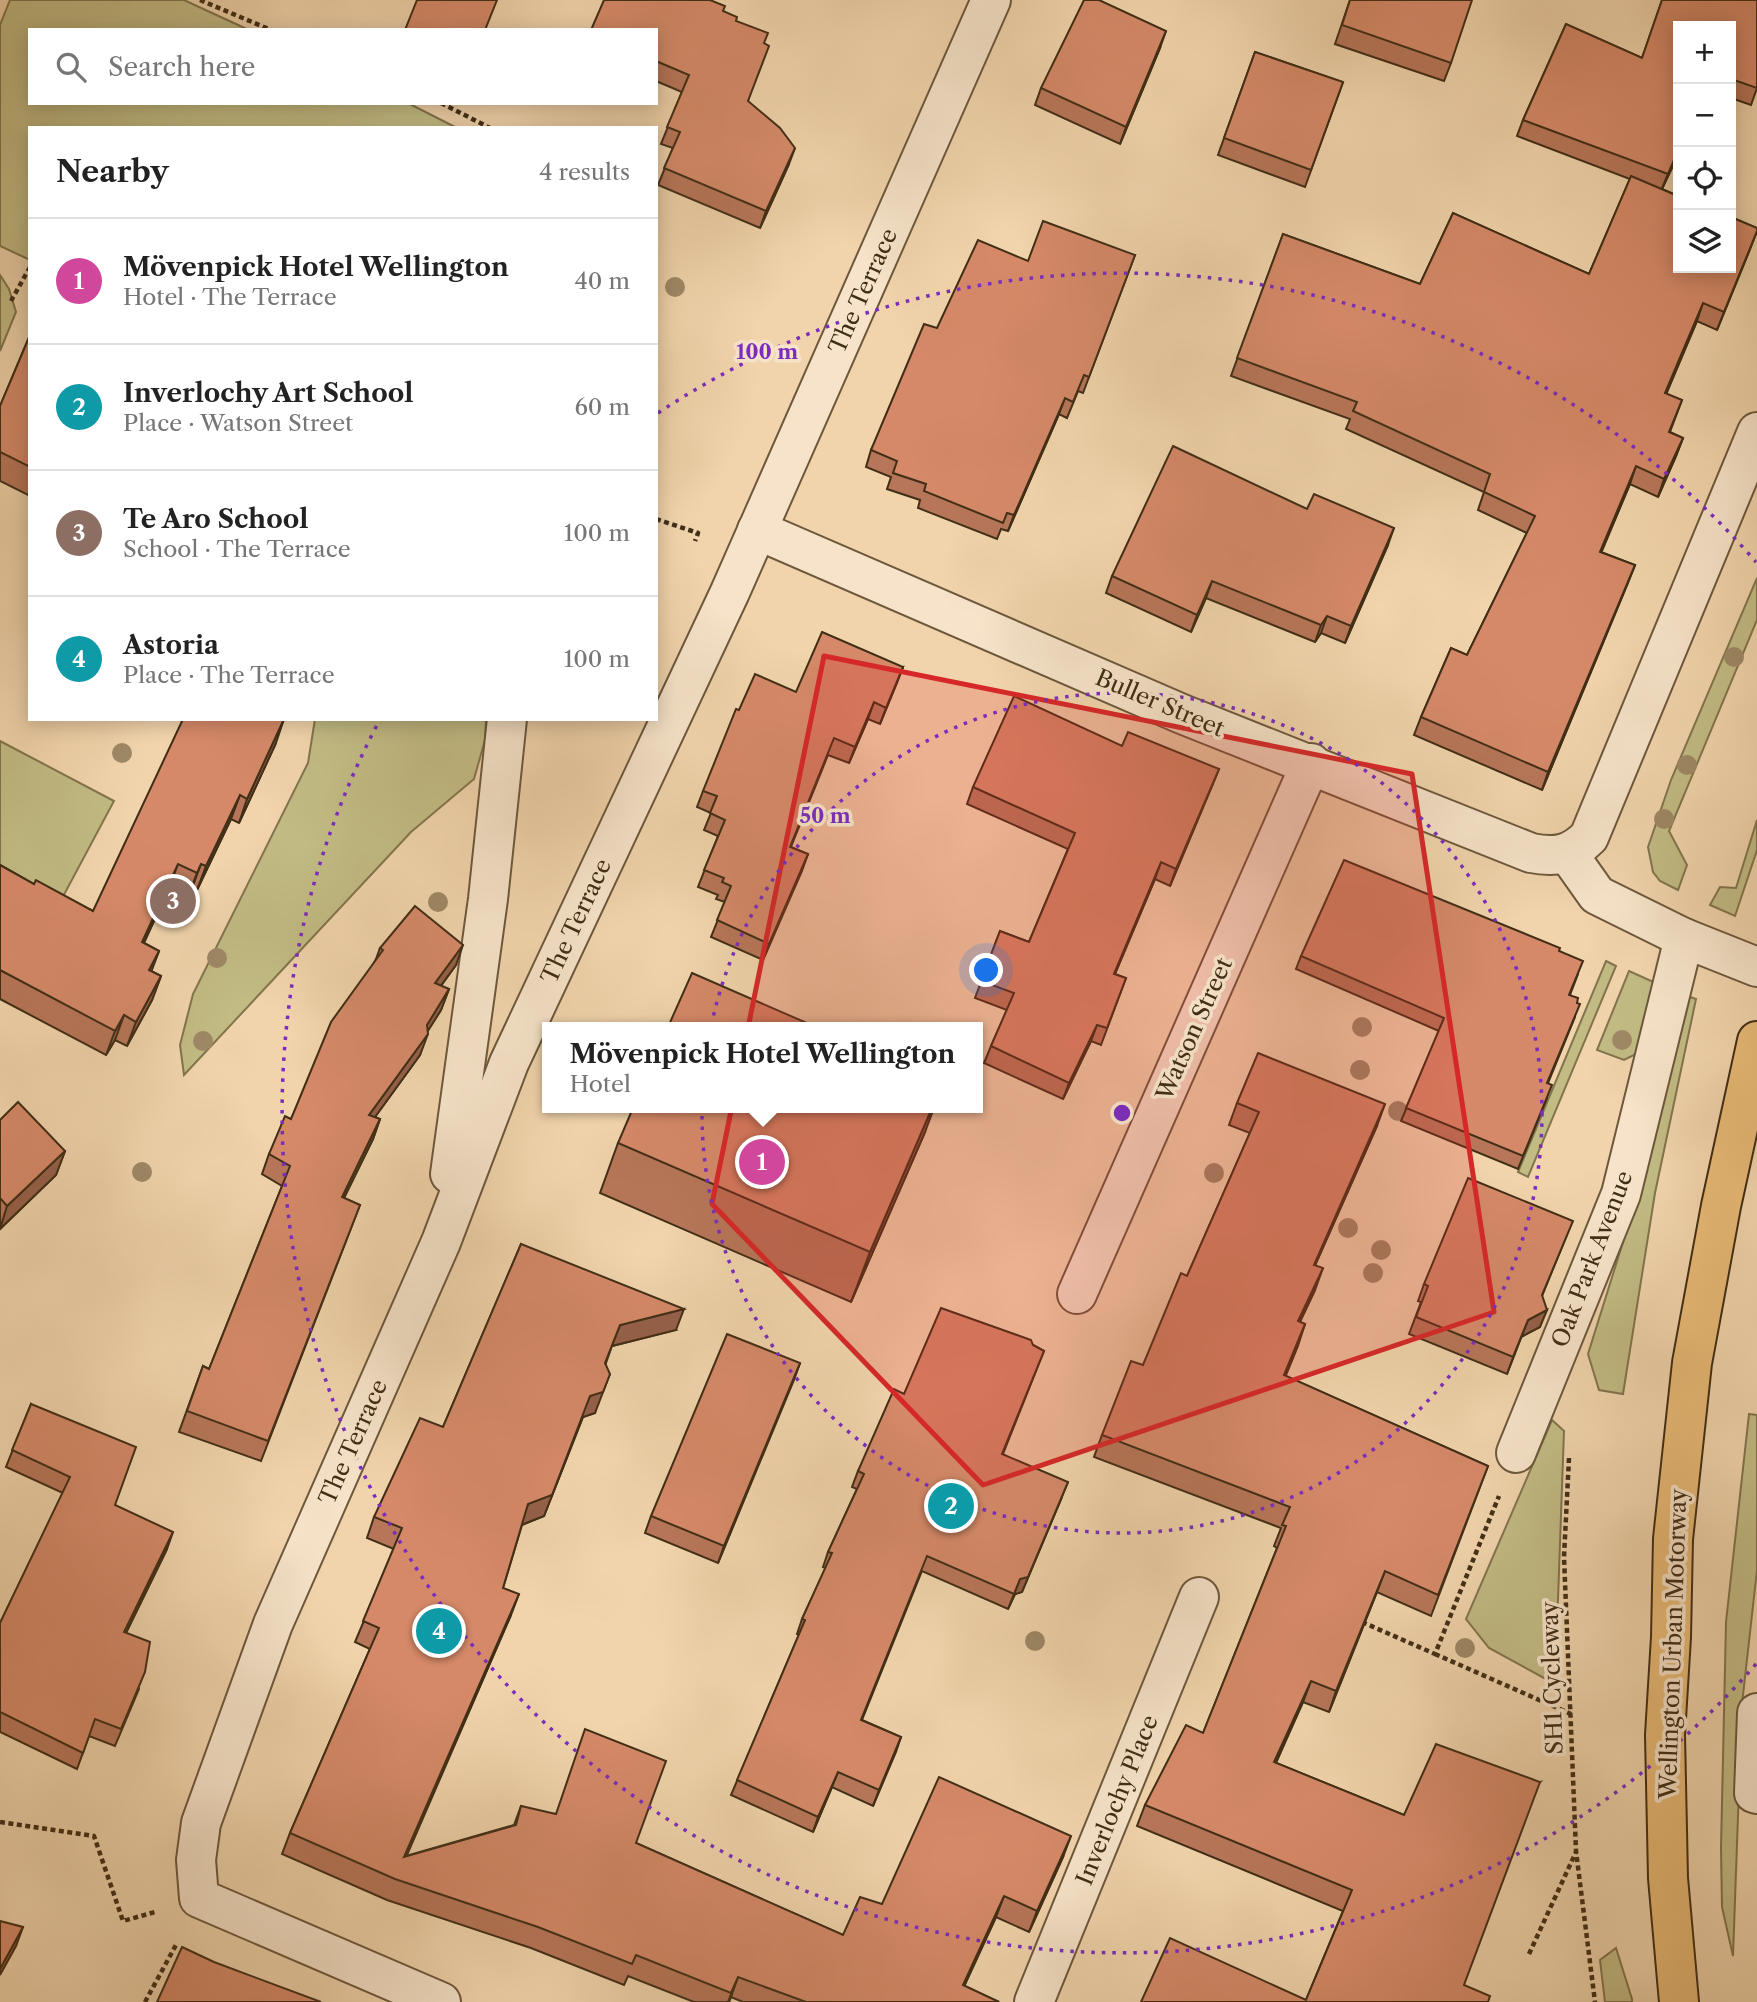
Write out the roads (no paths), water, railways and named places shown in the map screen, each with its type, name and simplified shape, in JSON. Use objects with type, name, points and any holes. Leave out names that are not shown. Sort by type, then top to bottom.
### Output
[{"type":"highway","name":"Wellington Urban Motorway","points":[[1679,2002],[1668,1878],[1665,1735],[1673,1539],[1692,1363],[1721,1206],[1757,1041]]},
{"type":"street","name":"The Terrace","points":[[441,2002],[199,1898],[196,1860],[201,1823],[273,1624],[441,1242],[509,1063],[757,530],[990,0]]},
{"type":"street","points":[[1741,961],[1684,938],[1597,895],[1568,854],[1589,837],[1757,432]]},
{"type":"street","name":"Buller Street","points":[[757,530],[1182,714],[1311,763],[1531,853],[1550,857],[1568,854]]},
{"type":"street","points":[[441,1242],[488,899],[507,721]]},
{"type":"street","name":"Watson Street","points":[[1077,1294],[1311,763]]},
{"type":"street","name":"Oak Park Avenue","points":[[1516,1453],[1621,1194],[1684,938]]},
{"type":"street","name":"Inverlochy Place","points":[[1034,2002],[1199,1597]]},
{"type":"street","points":[[1757,1713],[1754,1793],[1757,1794]]},
{"type":"place","name":"Te Aro School","points":[[173,901]]},
{"type":"place","name":"Mövenpick Hotel Wellington","points":[[762,1162]]},
{"type":"place","name":"Inverlochy Art School","points":[[951,1506]]},
{"type":"place","name":"Astoria","points":[[439,1631]]}]
